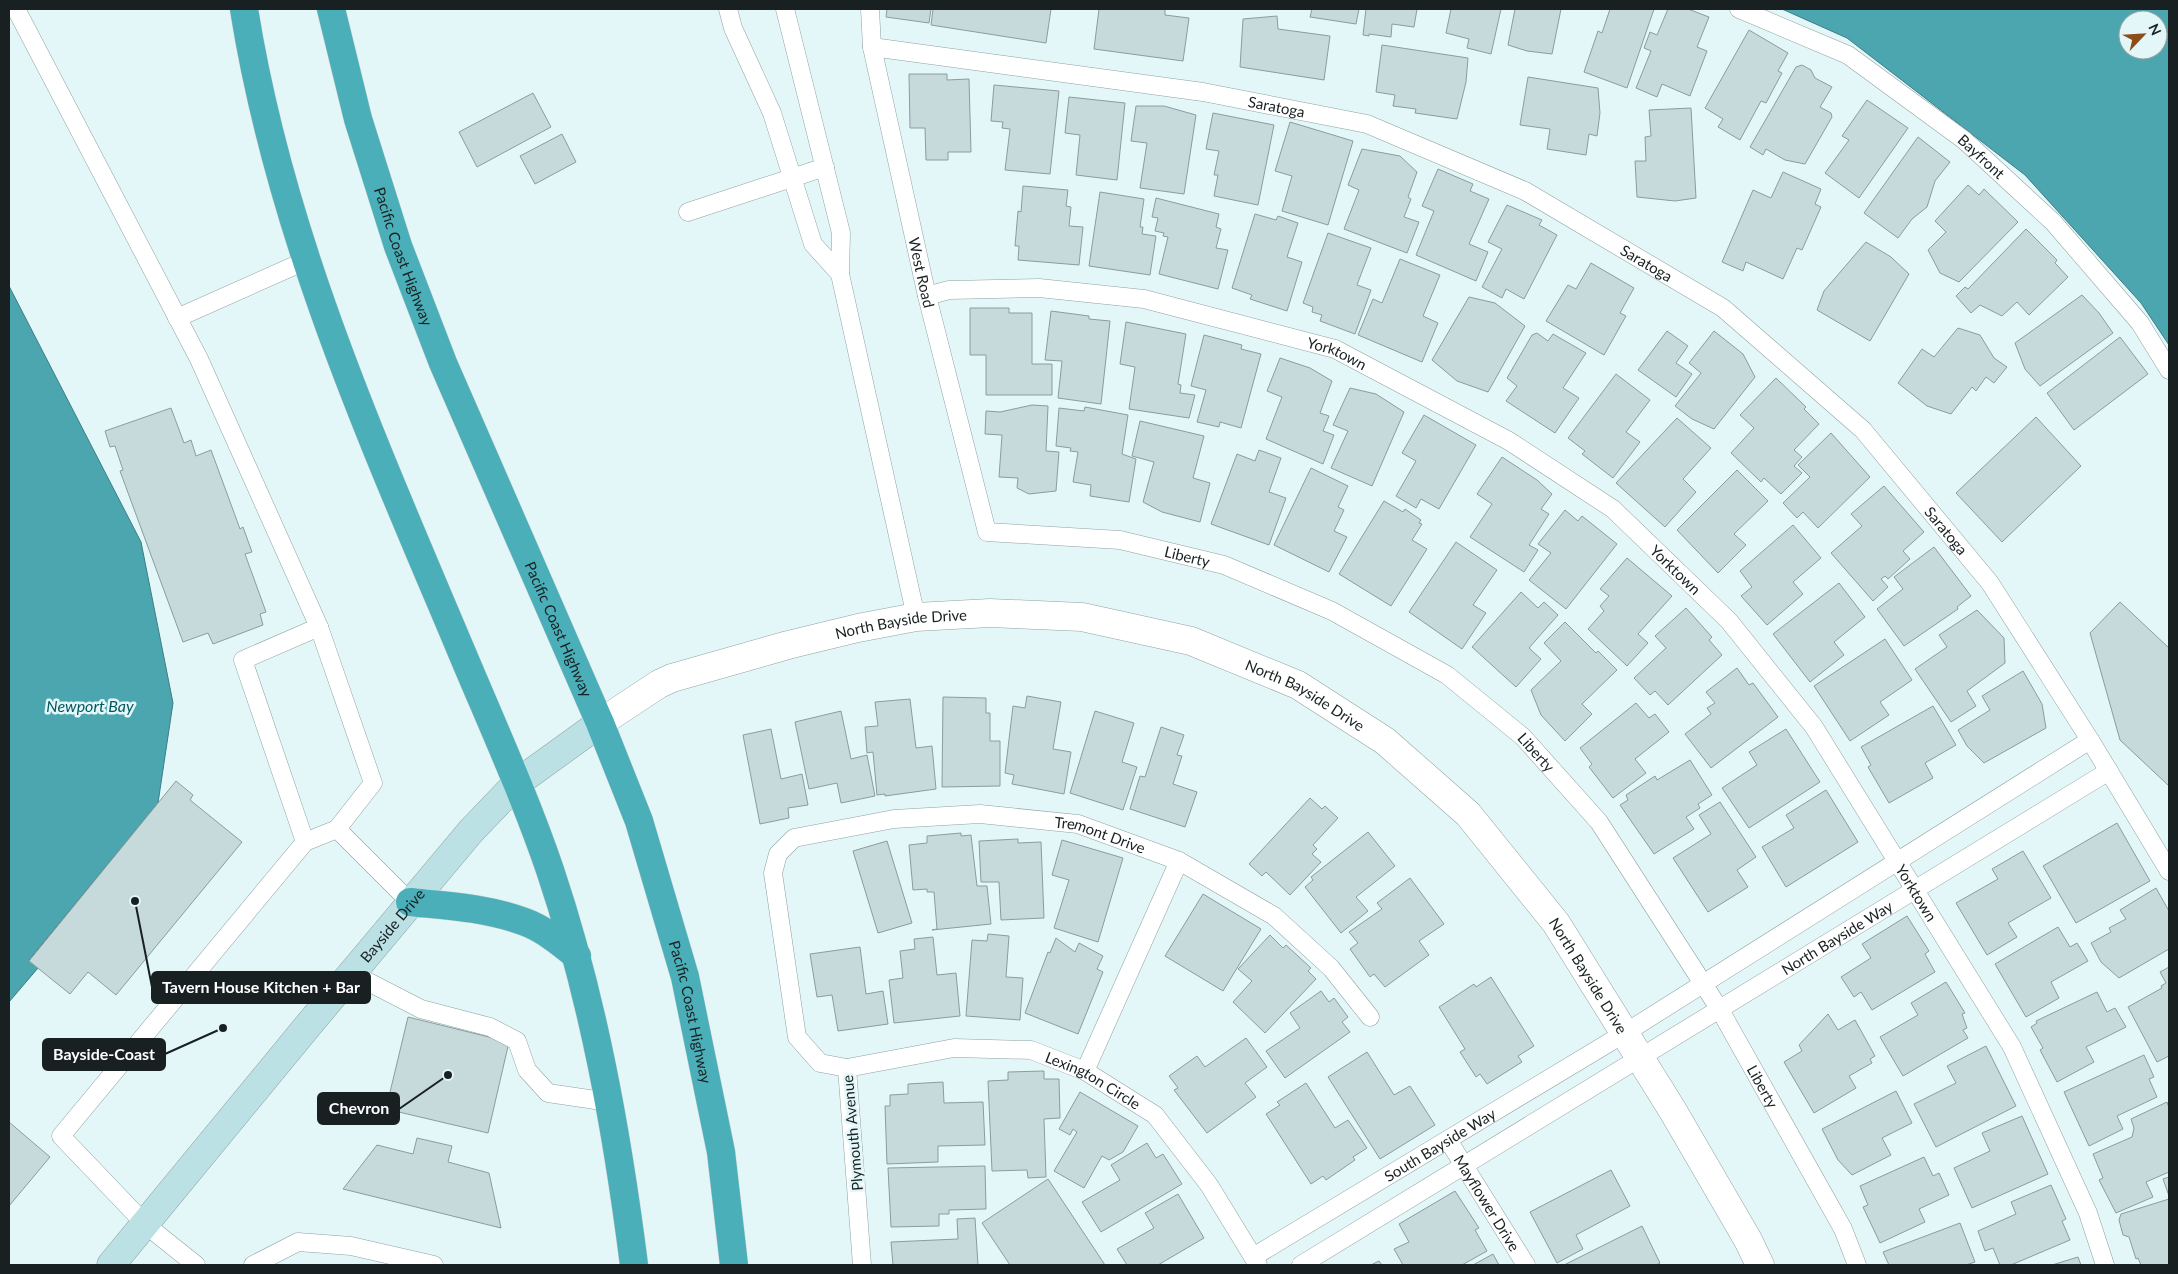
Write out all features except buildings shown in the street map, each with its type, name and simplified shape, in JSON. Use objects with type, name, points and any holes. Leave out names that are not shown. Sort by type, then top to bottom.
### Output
[{"type":"highway","points":[[244,9],[254,73],[278,168],[305,261],[368,430],[517,783],[549,867],[577,956],[602,1059],[626,1202],[634,1265]]},
{"type":"highway","name":"Pacific Coast Highway","points":[[331,9],[358,119],[402,255],[443,363],[600,723],[639,821],[685,977],[720,1152],[734,1265]]},
{"type":"highway","points":[[410,902],[474,908],[526,922],[554,938],[577,956]]},
{"type":"main road","name":"Bayside Drive","points":[[111,1265],[471,830],[517,783],[600,723]]},
{"type":"street","name":"North Bayside Drive","points":[[600,723],[659,684],[672,678],[788,645],[916,617],[990,613],[1082,616],[1191,641],[1298,685],[1385,741],[1468,814],[1556,923],[1625,1033],[1748,1240],[1760,1265]]},
{"type":"lane","points":[[16,9],[199,359],[320,627],[372,783],[337,829],[305,842],[61,1136],[146,1225],[196,1265]]},
{"type":"lane","points":[[728,9],[733,28],[772,113],[813,244],[840,274]]},
{"type":"lane","points":[[785,9],[841,233],[840,274],[916,617]]},
{"type":"lane","name":"West Road","points":[[870,9],[872,47],[927,296],[987,532]]},
{"type":"lane","name":"Bayfront","points":[[1739,9],[1848,55],[1964,140],[2054,222],[2140,323],[2169,370]]},
{"type":"lane","name":"Saratoga","points":[[872,47],[1203,92],[1367,124],[1525,191],[1723,308],[1863,430],[1990,583],[2090,740],[2169,871]]},
{"type":"lane","points":[[688,212],[825,166]]},
{"type":"lane","points":[[177,318],[305,261]]},
{"type":"lane","name":"Yorktown","points":[[927,296],[949,290],[1039,288],[1144,299],[1335,349],[1509,441],[1613,509],[1729,621],[1814,727],[2012,1047],[2088,1212],[2105,1265]]},
{"type":"lane","name":"Liberty","points":[[987,532],[1120,540],[1224,566],[1332,611],[1447,675],[1523,737],[1599,822],[1720,1010],[1843,1229],[1857,1265]]},
{"type":"lane","points":[[305,842],[243,660],[320,627]]},
{"type":"lane","points":[[1625,1033],[2090,740]]},
{"type":"lane","name":"North Bayside Way","points":[[1639,1058],[2109,771]]},
{"type":"lane","name":"Tremont Drive","points":[[778,854],[794,838],[894,819],[980,814],[1078,824],[1179,861],[1274,916],[1331,968],[1370,1017]]},
{"type":"lane","points":[[337,829],[410,902]]},
{"type":"lane","name":"Plymouth Avenue","points":[[778,854],[773,873],[797,1037],[820,1064],[847,1068],[862,1265]]},
{"type":"lane","points":[[1085,1071],[1179,861]]},
{"type":"lane","points":[[351,973],[421,1009],[490,1027],[517,1041],[528,1070],[548,1093],[608,1102]]},
{"type":"lane","name":"South Bayside Way","points":[[1255,1261],[1448,1140],[1625,1033]]},
{"type":"lane","name":"Lexington Circle","points":[[847,1068],[954,1048],[1031,1050],[1085,1071],[1155,1114],[1209,1185],[1255,1261]]},
{"type":"lane","name":"South Bayside Way","points":[[1302,1265],[1639,1058]]},
{"type":"lane","name":"Mayflower Drive","points":[[1448,1140],[1526,1265]]},
{"type":"lane","points":[[253,1265],[298,1242],[352,1246],[434,1265]]},
{"type":"water","points":[[1782,9],[2169,9],[2169,345],[2141,303],[2025,175],[1847,38]]},
{"type":"water","name":"Newport Bay","points":[[9,286],[141,542],[173,703],[158,803],[29,960],[38,968],[9,1002]]},
{"type":"place","name":"Tavern House Kitchen + Bar","points":[[135,901]]},
{"type":"place","name":"Bayside-Coast","points":[[223,1028]]},
{"type":"place","name":"Chevron","points":[[448,1075]]}]
